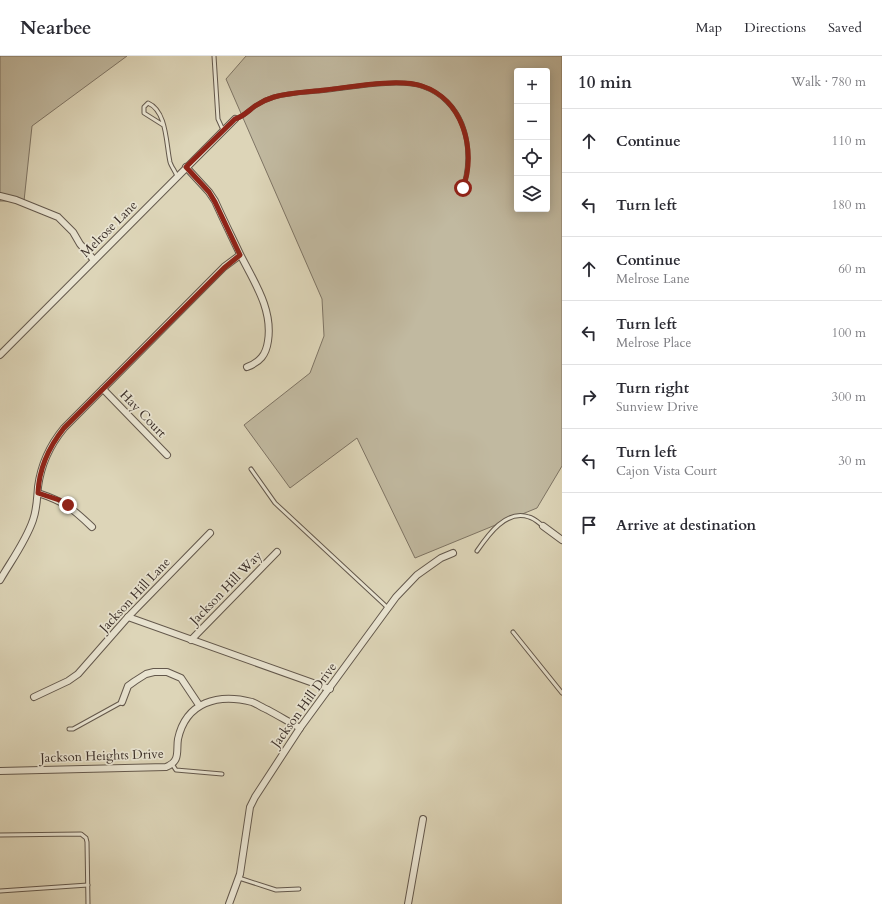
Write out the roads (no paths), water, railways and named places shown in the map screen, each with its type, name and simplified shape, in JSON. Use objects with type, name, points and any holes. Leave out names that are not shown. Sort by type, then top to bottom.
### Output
[{"type":"street","name":"Melrose Lane","points":[[0,354],[235,119]]},
{"type":"street","points":[[186,167],[209,192],[215,202],[263,301],[269,326],[269,340],[265,354],[255,364],[247,367]]},
{"type":"street","points":[[0,196],[16,200],[58,217],[73,232],[80,244],[94,260]]},
{"type":"street","points":[[0,580],[30,529],[36,512],[41,471],[46,456],[64,428],[224,268],[240,255]]},
{"type":"street","name":"Hay Court","points":[[103,389],[167,455]]},
{"type":"street","points":[[38,493],[59,500],[68,505],[92,527]]},
{"type":"street","points":[[543,526],[562,540]]},
{"type":"street","name":"Jackson Hill Lane","points":[[34,697],[68,682],[78,674],[128,617],[210,533]]},
{"type":"street","name":"Jackson Hill Way","points":[[191,640],[277,552]]},
{"type":"street","name":"Jackson Hill Drive","points":[[229,904],[239,878],[250,807],[255,797],[300,728],[396,597],[417,575],[441,558],[453,553]]},
{"type":"street","points":[[128,617],[330,689]]},
{"type":"street","points":[[122,702],[128,686],[134,680],[146,674],[167,672],[181,678],[200,705]]},
{"type":"street","name":"Jackson Heights Drive","points":[[0,770],[166,767],[172,764],[176,758],[178,739],[183,724],[190,713],[208,701],[231,698],[253,702],[300,728]]},
{"type":"street","points":[[408,904],[423,819]]},
{"type":"lane","points":[[214,56],[218,119],[223,130]]},
{"type":"lane","points":[[235,119],[241,117],[260,103],[282,95],[402,83],[424,86],[437,93],[449,104],[459,116],[464,130],[467,140],[468,159],[465,182],[461,192]]},
{"type":"lane","points":[[163,125],[144,113],[144,107],[148,104],[155,106],[162,119],[169,147],[170,163],[177,176]]},
{"type":"lane","points":[[251,469],[275,503],[388,608]]},
{"type":"lane","points":[[477,551],[489,534],[500,524],[510,518],[519,516],[529,517],[543,526]]},
{"type":"lane","points":[[513,632],[562,693]]},
{"type":"lane","points":[[69,729],[73,729],[122,702]]},
{"type":"lane","points":[[172,764],[176,770],[222,774]]},
{"type":"lane","points":[[0,835],[81,834],[86,838],[87,842],[88,904]]},
{"type":"lane","points":[[239,878],[276,890],[299,889]]},
{"type":"lane","points":[[0,891],[88,885]]}]
